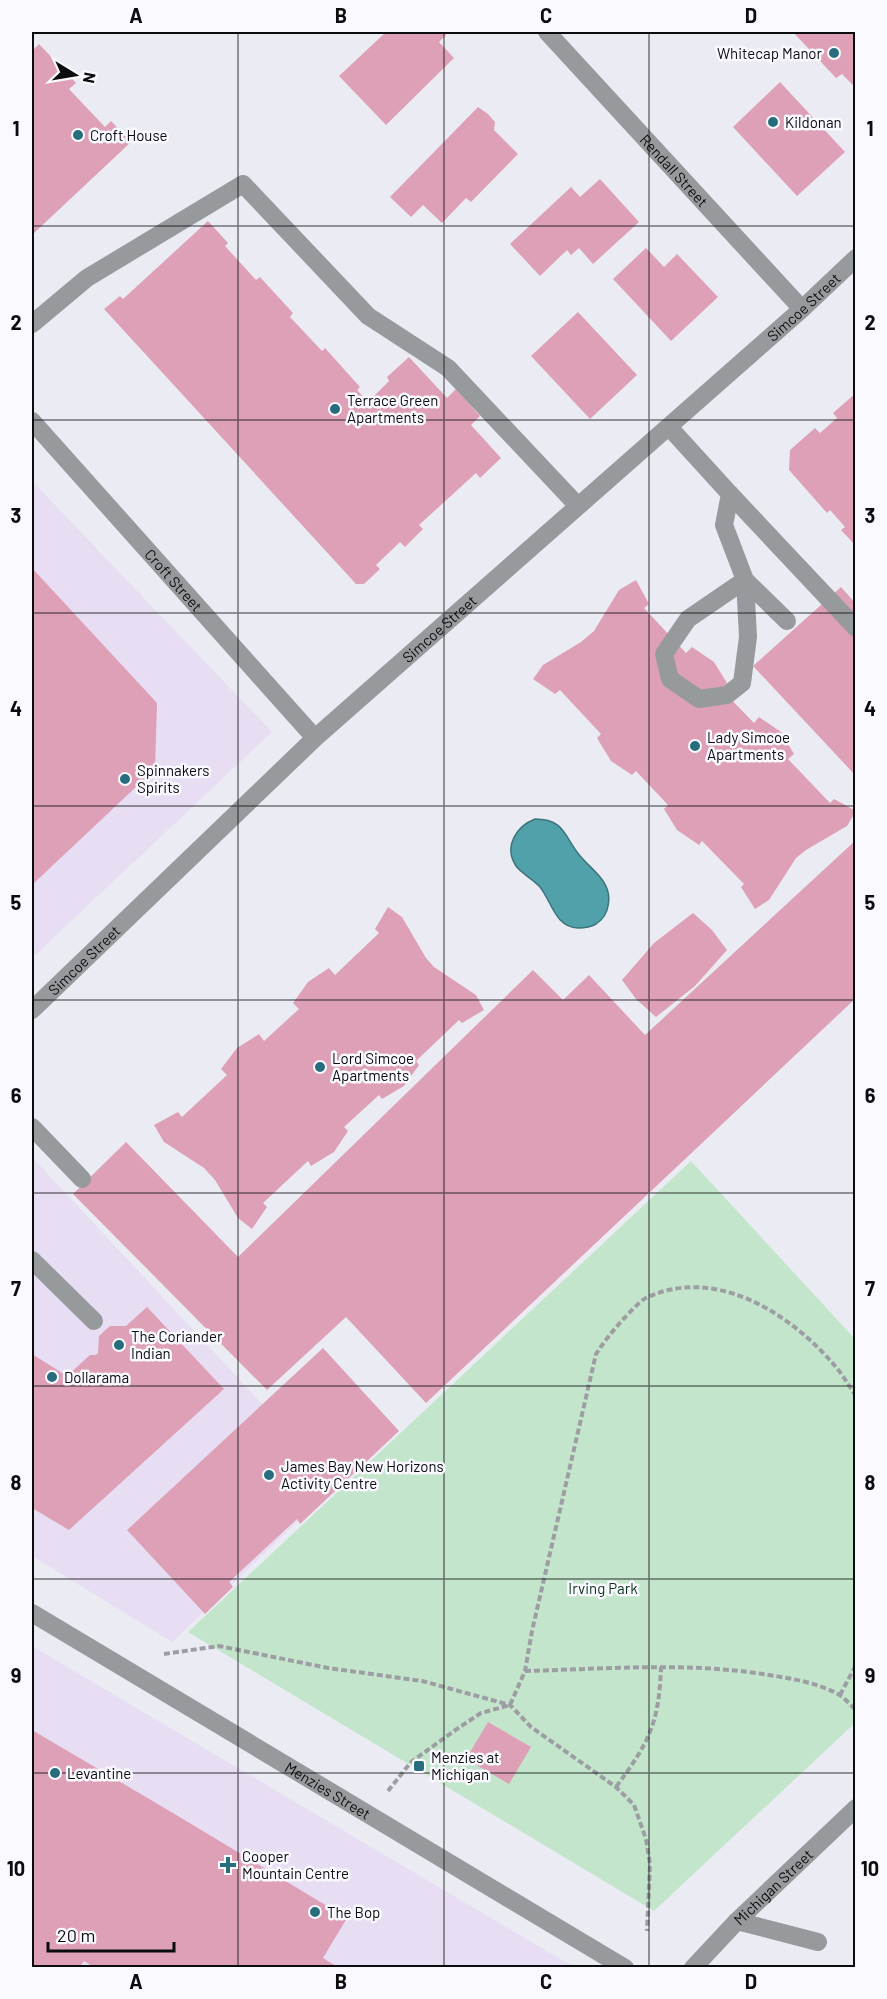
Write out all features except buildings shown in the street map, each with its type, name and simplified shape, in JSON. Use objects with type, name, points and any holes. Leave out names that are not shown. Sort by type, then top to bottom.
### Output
[{"type":"street","name":"Rendall Street","points":[[547,32],[802,309]]},
{"type":"street","points":[[32,324],[87,278],[243,184],[368,316],[447,368],[578,506]]},
{"type":"street","name":"Simcoe Street","points":[[32,1010],[315,738],[802,309],[855,258]]},
{"type":"street","name":"Croft Street","points":[[32,421],[315,738]]},
{"type":"street","points":[[669,427],[855,628]]},
{"type":"street","points":[[730,494],[724,525],[745,580],[748,637],[742,683],[727,695],[699,699],[670,679],[664,654],[688,619],[745,580]]},
{"type":"street","points":[[745,580],[787,621]]},
{"type":"street","points":[[32,1127],[82,1179]]},
{"type":"street","points":[[32,1260],[94,1321]]},
{"type":"street","name":"Menzies Street","points":[[32,1613],[625,1968]]},
{"type":"street","name":"Michigan Street","points":[[693,1968],[737,1921],[855,1808]]},
{"type":"street","points":[[737,1921],[818,1942]]},
{"type":"path","points":[[510,1705],[525,1671],[532,1631],[596,1354],[612,1329],[646,1297],[678,1288],[708,1287],[761,1304],[797,1328],[836,1366],[855,1396]]},
{"type":"path","points":[[112,1662],[219,1646],[328,1668],[422,1681],[510,1705],[531,1727],[616,1787],[634,1805],[646,1839],[650,1864],[647,1931]]},
{"type":"path","points":[[840,1695],[855,1665]]},
{"type":"path","points":[[525,1671],[661,1667],[716,1668],[786,1677],[812,1684],[840,1695],[855,1710]]},
{"type":"path","points":[[616,1787],[645,1746],[654,1724],[660,1698],[661,1667]]},
{"type":"path","points":[[369,1816],[411,1762],[481,1713],[510,1705]]},
{"type":"shaded area","points":[[32,481],[272,732],[32,958]]},
{"type":"shaded area","points":[[32,1157],[337,1484],[172,1642],[32,1556]]},
{"type":"shaded area","points":[[32,1646],[567,1963],[589,1967],[32,1968]]},
{"type":"green space","name":"Irving Park","points":[[691,1161],[855,1339],[855,1723],[654,1911],[188,1632]]},
{"type":"water","points":[[535,819],[553,822],[559,826],[575,850],[605,884],[609,898],[607,909],[596,924],[578,928],[564,923],[555,913],[540,887],[516,866],[511,851],[514,838],[523,826]]},
{"type":"place","name":"Whitecap Manor","points":[[834,53]]},
{"type":"place","name":"Kildonan","points":[[773,122]]},
{"type":"place","name":"Croft House","points":[[78,135]]},
{"type":"place","name":"Terrace Green Apartments","points":[[335,409]]},
{"type":"place","name":"Lady Simcoe Apartments","points":[[695,746]]},
{"type":"place","name":"Spinnakers Spirits","points":[[125,779]]},
{"type":"place","name":"Lord Simcoe Apartments","points":[[320,1067]]},
{"type":"place","name":"The Coriander Indian","points":[[119,1345]]},
{"type":"place","name":"Dollarama","points":[[52,1377]]},
{"type":"place","name":"James Bay New Horizons Activity Centre","points":[[269,1475]]},
{"type":"place","name":"Menzies at Michigan","points":[[419,1766]]},
{"type":"place","name":"Levantine","points":[[55,1773]]},
{"type":"place","name":"Cooper Mountain Centre","points":[[228,1865]]},
{"type":"place","name":"The Bop","points":[[315,1912]]}]
